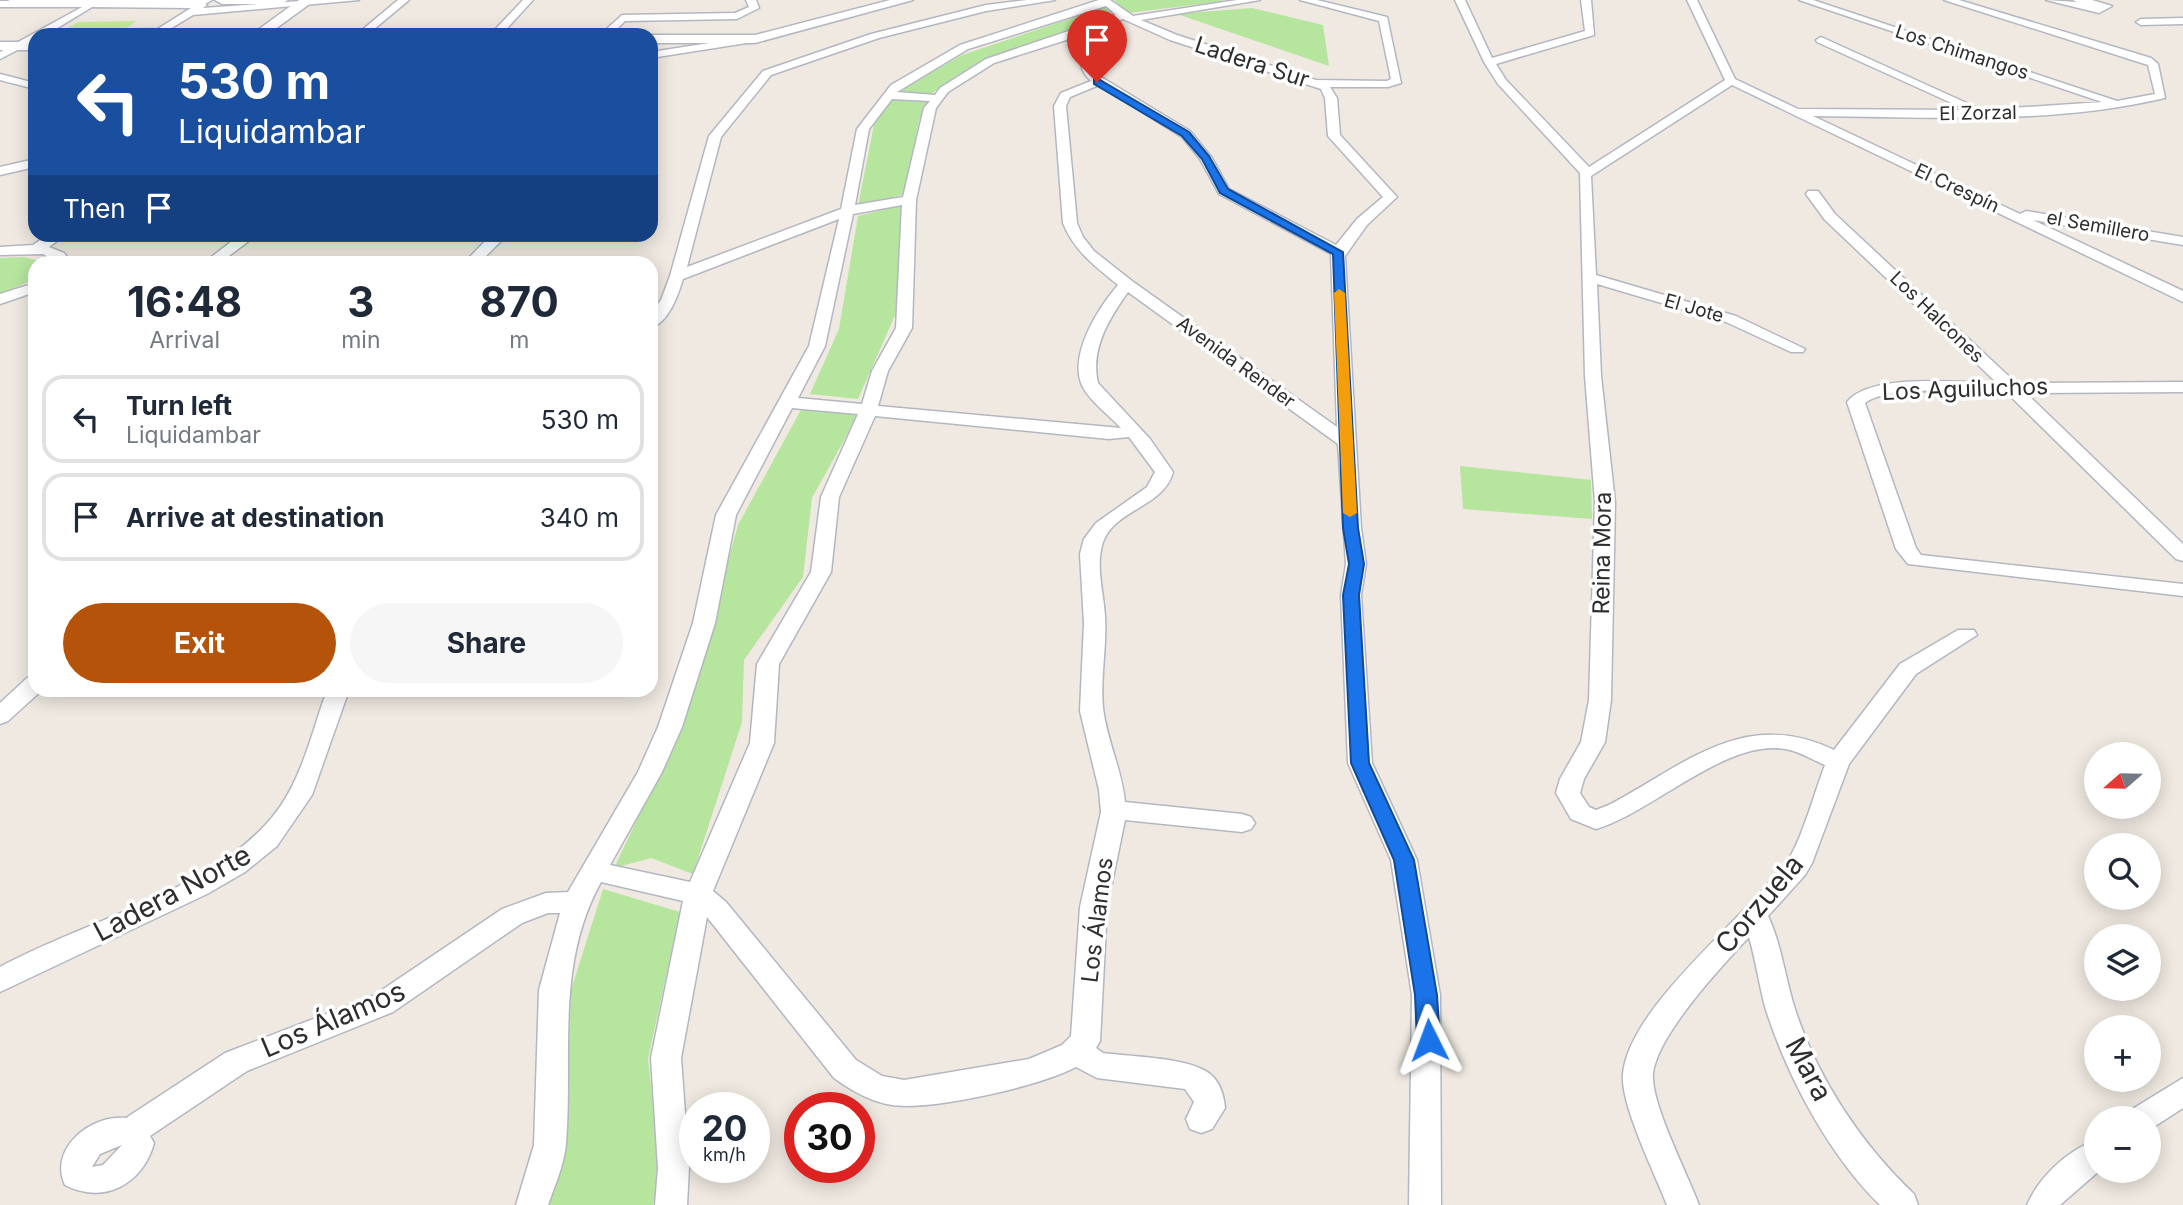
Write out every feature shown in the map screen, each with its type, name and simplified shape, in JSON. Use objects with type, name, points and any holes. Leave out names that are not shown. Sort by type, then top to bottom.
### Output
[{"type":"street","points":[[15,0],[39,4]]},
{"type":"street","points":[[222,0],[304,3]]},
{"type":"street","points":[[191,12],[354,0]]},
{"type":"street","points":[[370,28],[404,0]]},
{"type":"street","points":[[502,28],[528,0]]},
{"type":"street","points":[[612,28],[622,18],[737,16],[752,11],[754,8],[751,0]]},
{"type":"street","points":[[658,54],[755,39],[906,0]]},
{"type":"street","points":[[658,314],[668,300],[677,276],[716,133],[740,108],[761,79],[775,68],[857,41],[986,8],[1050,0]]},
{"type":"street","points":[[671,1205],[675,1157],[666,1085],[666,1058],[698,894],[762,743],[768,664],[821,572],[826,509],[869,409],[880,371],[906,320],[909,200],[925,122],[936,98],[990,61],[1127,17],[1228,7],[1255,0]]},
{"type":"street","points":[[1305,0],[1382,18],[1397,81],[1388,85],[1316,83]]},
{"type":"street","points":[[1460,0],[1489,62],[1525,109],[1587,173],[1731,81],[1692,0]]},
{"type":"street","points":[[1489,62],[1515,57],[1590,33],[1586,0]]},
{"type":"street","name":"Los Chimangos","points":[[1804,0],[2120,104]]},
{"type":"street","name":"El Zorzal","points":[[1797,112],[1984,114],[2120,104],[2159,97],[2161,93],[2153,64],[2142,58],[1949,0]]},
{"type":"street","points":[[2051,0],[2099,10],[2107,5],[2078,0]]},
{"type":"street","points":[[0,5],[205,2]]},
{"type":"street","points":[[165,28],[205,2]]},
{"type":"street","points":[[532,1205],[545,1169],[550,1145],[553,990],[576,902],[650,772],[670,727],[704,623],[726,515],[822,330],[860,135],[886,95],[970,45],[1105,2]]},
{"type":"street","name":"Ladera Sur","points":[[1105,2],[1127,17],[1262,68],[1316,83],[1330,93],[1331,124],[1337,140],[1390,197],[1362,222],[1338,252]]},
{"type":"street","points":[[268,28],[304,3]]},
{"type":"street","points":[[11,17],[39,4]]},
{"type":"street","points":[[52,28],[95,4]]},
{"type":"street","points":[[2141,22],[2183,21]]},
{"type":"street","points":[[1092,29],[1083,54],[1086,69],[1097,82],[1185,134],[1206,158],[1224,191],[1338,252],[1351,528],[1356,564],[1351,595],[1360,763],[1404,860],[1426,995],[1429,1040],[1425,1205]]},
{"type":"street","points":[[658,39],[755,39]]},
{"type":"street","points":[[1821,40],[1984,114]]},
{"type":"street","points":[[0,56],[28,41]]},
{"type":"street","points":[[0,46],[28,46]]},
{"type":"street","points":[[4,80],[28,85]]},
{"type":"street","name":"El Crespín","points":[[1731,81],[2183,297]]},
{"type":"street","name":"Avenida Render","points":[[1097,82],[1065,95],[1059,106],[1070,223],[1076,238],[1089,254],[1127,284],[1346,440]]},
{"type":"street","points":[[886,95],[936,98]]},
{"type":"street","points":[[0,171],[28,165]]},
{"type":"street","name":"Reina Mora","points":[[1587,173],[1593,376],[1605,502],[1600,700],[1593,742],[1572,779],[1568,793],[1573,805],[1589,818],[1606,817],[1716,758],[1762,741],[1793,743],[1839,762]]},
{"type":"street","name":"Los Halcones","points":[[1813,194],[1830,217],[1940,319],[2183,555]]},
{"type":"street","points":[[677,276],[847,211],[909,200]]},
{"type":"street","name":"el Semillero","points":[[2013,215],[2039,216],[2183,240]]},
{"type":"street","points":[[35,250],[47,242]]},
{"type":"street","points":[[220,256],[240,242]]},
{"type":"street","points":[[478,256],[493,242]]},
{"type":"street","points":[[0,251],[35,250],[59,256]]},
{"type":"street","name":"El Jote","points":[[1588,277],[1731,319],[1797,348]]},
{"type":"street","name":"Los Álamos","points":[[1078,1052],[1085,1041],[1096,887],[1114,801],[1094,723],[1091,697],[1095,624],[1090,553],[1094,541],[1111,516],[1157,487],[1163,479],[1165,469],[1159,458],[1131,432],[1090,384],[1085,365],[1089,348],[1127,284]]},
{"type":"street","points":[[0,299],[28,289]]},
{"type":"street","name":"Los Aguiluchos","points":[[2183,387],[1900,388],[1869,392],[1858,398],[1857,407],[1909,554],[1915,561],[2183,590]]},
{"type":"street","points":[[786,402],[1109,434],[1131,432]]},
{"type":"street","name":"Corzuela","points":[[1684,1205],[1641,1091],[1639,1067],[1669,1012],[1803,856],[1839,762],[1908,669],[1966,635]]},
{"type":"street","points":[[0,716],[28,690]]},
{"type":"street","name":"Ladera Norte","points":[[0,981],[154,908],[254,851],[277,830],[293,807],[335,697]]},
{"type":"street","points":[[1112,810],[1242,823]]},
{"type":"street","points":[[596,871],[698,894],[716,909],[845,1069],[865,1084],[884,1092],[904,1093],[1041,1070],[1078,1052],[1097,1066],[1189,1077],[1202,1083],[1209,1093],[1210,1108],[1200,1119]]},
{"type":"street","name":"Los Álamos","points":[[131,1133],[152,1115],[236,1062],[383,1004],[512,916],[546,903],[576,902]]},
{"type":"street","name":"Mara","points":[[1753,914],[1766,942],[1771,979],[1798,1052],[1843,1130],[1902,1205]]},
{"type":"street","points":[[2161,1107],[2183,1091]]},
{"type":"street","points":[[2043,1205],[2050,1191],[2084,1164]]},
{"type":"green space","points":[[1114,0],[1221,0],[1224,1],[1129,13]]},
{"type":"green space","points":[[1105,7],[1113,16],[1090,27],[983,59],[931,94],[901,94],[904,89],[962,55]]},
{"type":"green space","points":[[1252,8],[1323,25],[1329,66],[1177,14]]},
{"type":"green space","points":[[136,21],[127,28],[68,28],[79,22]]},
{"type":"green space","points":[[891,100],[928,102],[919,121],[905,194],[858,206],[874,125]]},
{"type":"green space","points":[[903,205],[900,304],[858,399],[810,394],[839,329],[858,216]]},
{"type":"green space","points":[[0,258],[28,258],[28,282],[0,294]]},
{"type":"green space","points":[[802,408],[859,413],[812,498],[803,577],[744,660],[742,722],[693,874],[651,858],[614,868],[684,721],[738,525]]},
{"type":"green space","points":[[1460,466],[1591,480],[1592,519],[1463,509]]},
{"type":"green space","points":[[603,889],[680,912],[648,1059],[660,1171],[653,1205],[548,1205],[565,1156],[571,990]]},
{"type":"slow traffic","points":[[1339,293],[1350,513]]},
{"type":"route","points":[[1097,82],[1194,141],[1224,191],[1338,252],[1351,528],[1356,564],[1351,595],[1356,667],[1354,694],[1360,763],[1396,836],[1404,860],[1426,995],[1429,1040]]}]
